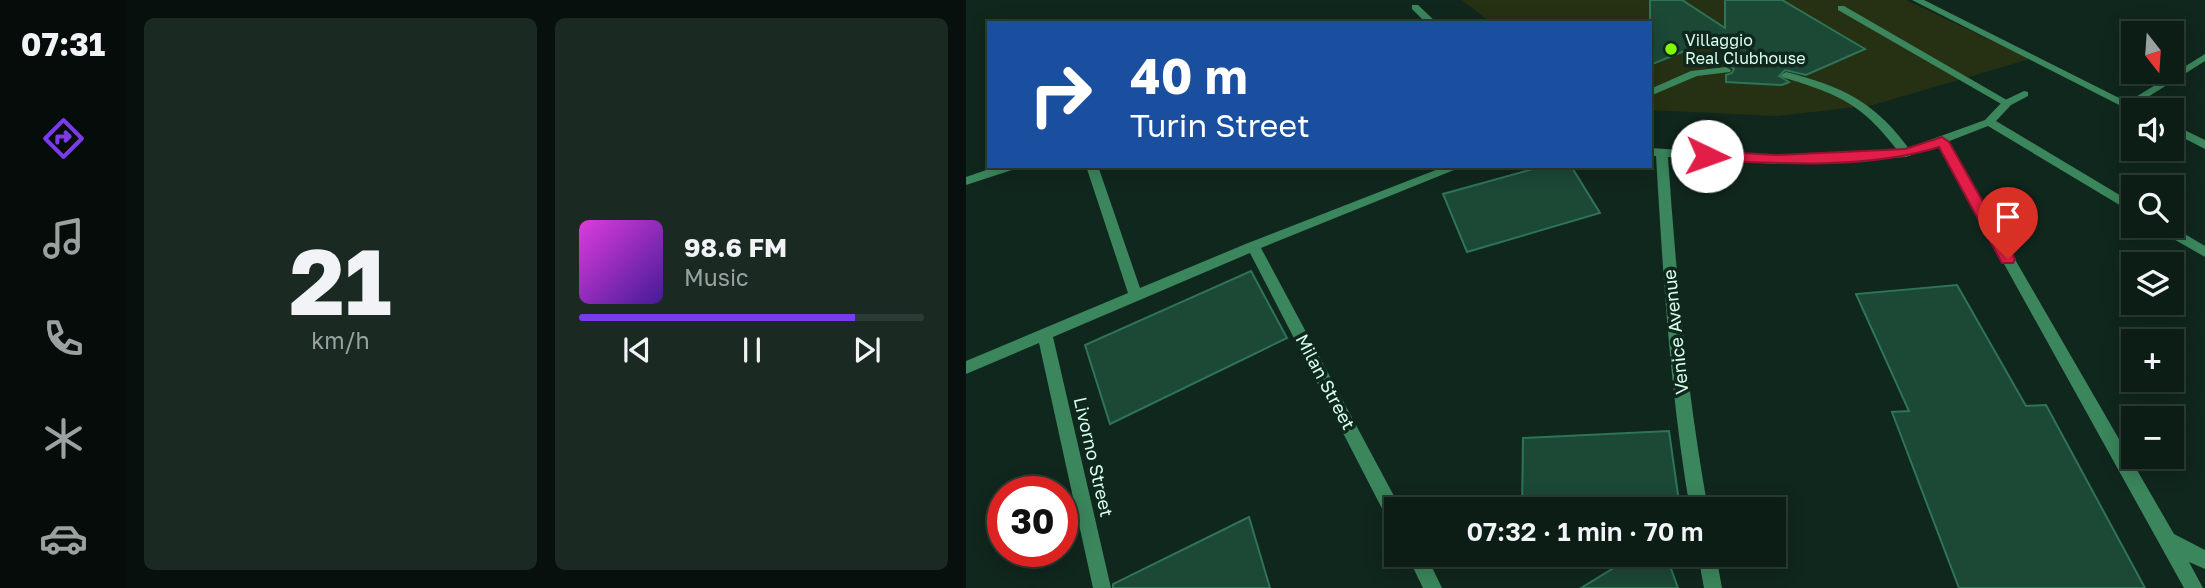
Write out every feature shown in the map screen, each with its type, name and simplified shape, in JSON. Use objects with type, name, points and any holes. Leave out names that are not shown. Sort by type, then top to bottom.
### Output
[{"type":"street","points":[[1917,0],[2121,102]]},
{"type":"street","points":[[1415,7],[1430,21]]},
{"type":"street","points":[[1841,8],[2007,103]]},
{"type":"street","points":[[2147,98],[2205,57]]},
{"type":"street","points":[[1652,92],[1695,74],[1726,70]]},
{"type":"street","points":[[1786,75],[1840,91],[1861,102],[1880,119],[1906,153]]},
{"type":"street","points":[[1656,152],[1776,160],[1906,153],[1942,142],[1989,122],[2007,103],[2024,94]]},
{"type":"street","points":[[1989,122],[2121,202]]},
{"type":"street","points":[[2184,134],[2205,145]]},
{"type":"street","points":[[1942,142],[2194,588]]},
{"type":"street","name":"Venice Avenue","points":[[1656,152],[1688,451],[1697,497]]},
{"type":"street","points":[[966,181],[1005,168]]},
{"type":"street","points":[[1094,168],[1136,296]]},
{"type":"street","points":[[966,368],[1253,246],[1453,168]]},
{"type":"street","points":[[2181,238],[2205,252]]},
{"type":"street","name":"Milan Street","points":[[1253,246],[1385,497]]},
{"type":"street","name":"Livorno Street","points":[[1045,335],[1102,588]]},
{"type":"street","points":[[2165,540],[2205,560]]},
{"type":"street","points":[[1422,567],[1433,588]]},
{"type":"street","points":[[1709,567],[1713,588]]},
{"type":"green space","points":[[1462,0],[1906,0],[2030,59],[1873,105],[1778,116],[1652,110],[1652,21],[1488,21]]},
{"type":"building","points":[[1650,0],[1682,0],[1725,28],[1725,0],[1782,0],[1865,49],[1806,75],[1785,70],[1779,76],[1789,82],[1782,85],[1726,82],[1726,75],[1734,69],[1726,64],[1726,34],[1652,64]]},
{"type":"building","points":[[1537,168],[1572,168],[1600,213],[1467,252],[1443,194]]},
{"type":"building","points":[[1251,271],[1287,338],[1110,424],[1085,345]]},
{"type":"building","points":[[1957,285],[2026,406],[2046,405],[2145,588],[1959,588],[1892,412],[1909,411],[1856,294]]},
{"type":"building","points":[[1669,431],[1678,497],[1522,497],[1523,438]]},
{"type":"building","points":[[1249,517],[1270,588],[1113,588],[1113,584]]},
{"type":"building","points":[[1615,567],[1670,567],[1678,588],[1581,588]]},
{"type":"place","name":"Villaggio Real Clubhouse","points":[[1671,49]]},
{"type":"route","points":[[1707,156],[1776,160],[1906,153],[1942,142],[2008,259]]}]
